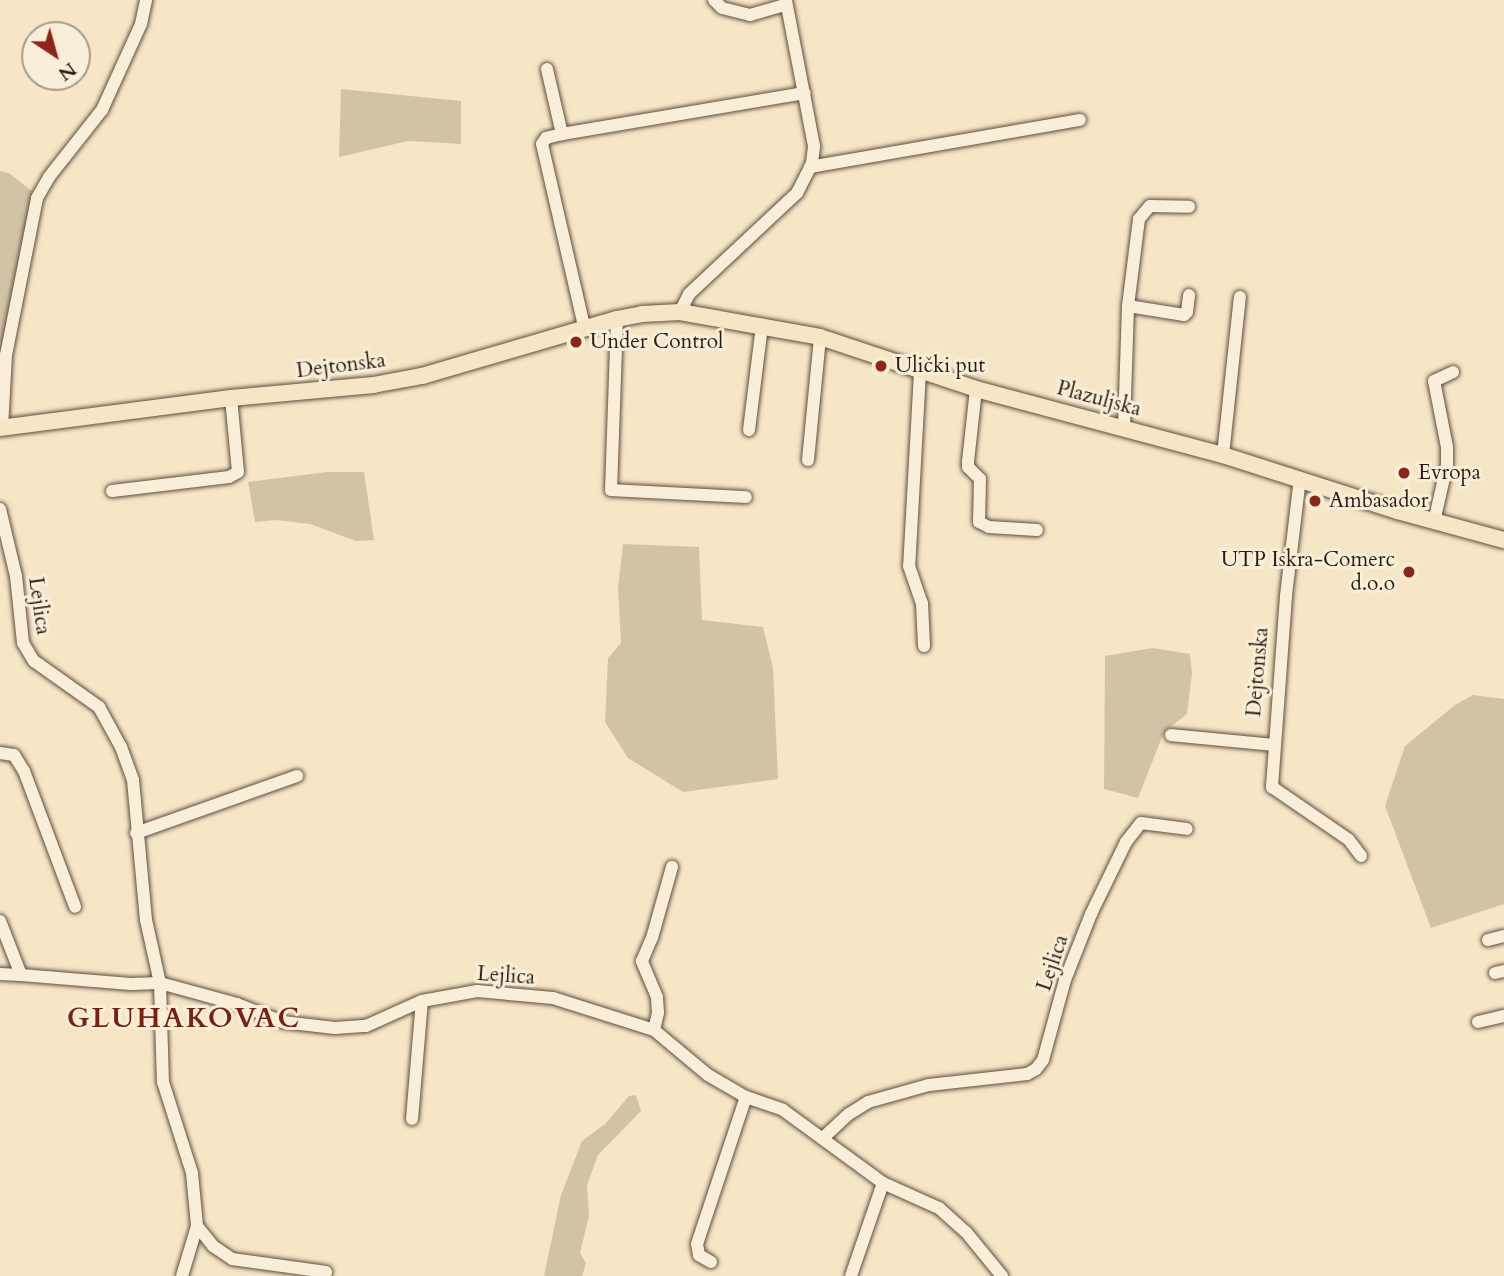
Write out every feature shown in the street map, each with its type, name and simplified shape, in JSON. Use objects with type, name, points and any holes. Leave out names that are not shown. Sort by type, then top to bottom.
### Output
[{"type":"main road","name":"Dejtonska","points":[[1,428],[231,397],[323,391],[422,376],[617,319],[680,312]]},
{"type":"main road","name":"Plazuljska","points":[[680,312],[820,337],[976,389],[1223,455],[1434,522],[1504,540]]},
{"type":"street","points":[[1,428],[6,355],[37,198],[49,177],[102,110],[141,24],[146,0]]},
{"type":"street","points":[[680,312],[689,294],[797,193],[810,167],[814,146],[786,3],[750,15],[722,8],[714,0]]},
{"type":"street","points":[[547,69],[562,135]]},
{"type":"street","points":[[585,330],[542,144],[546,138],[805,93]]},
{"type":"street","points":[[810,167],[1080,120]]},
{"type":"street","points":[[1124,427],[1128,306],[1142,213],[1157,204],[1189,207]]},
{"type":"street","points":[[1128,306],[1184,315],[1187,312],[1189,295]]},
{"type":"street","points":[[1223,455],[1240,298]]},
{"type":"street","points":[[617,319],[611,490],[746,498]]},
{"type":"street","points":[[749,430],[762,325]]},
{"type":"street","points":[[808,460],[820,337]]},
{"type":"street","points":[[920,372],[909,566],[922,603],[925,646]]},
{"type":"street","points":[[1434,522],[1447,465],[1447,447],[1434,381],[1453,372]]},
{"type":"street","points":[[976,389],[968,467],[980,479],[979,522],[989,527],[1037,530]]},
{"type":"street","points":[[112,491],[229,477],[238,472],[231,397]]},
{"type":"street","name":"Dejtonska","points":[[1300,478],[1286,597],[1274,745],[1274,790],[1349,840],[1361,856]]},
{"type":"street","name":"Lejlica","points":[[0,509],[16,576],[23,643],[34,661],[91,699],[103,712],[132,780],[146,919],[160,983],[163,1082],[192,1173],[198,1209],[197,1226],[182,1276]]},
{"type":"street","name":"Dejtonska","points":[[1171,735],[1274,745]]},
{"type":"street","points":[[0,753],[13,755],[24,771],[75,907]]},
{"type":"street","points":[[136,834],[297,776]]},
{"type":"street","name":"Lejlica","points":[[824,1138],[849,1114],[868,1102],[929,1085],[1027,1073],[1036,1069],[1043,1060],[1065,980],[1091,914],[1126,842],[1141,824],[1149,822],[1187,829]]},
{"type":"street","points":[[654,1030],[658,1013],[657,997],[642,961],[652,938],[672,867]]},
{"type":"street","points":[[0,921],[21,975]]},
{"type":"street","points":[[1488,940],[1504,936]]},
{"type":"street","name":"Lejlica","points":[[0,974],[131,985],[160,983],[237,1004],[283,1022],[335,1028],[366,1026],[422,1001],[477,990],[553,998],[654,1030],[708,1075],[746,1097],[783,1110],[883,1183],[939,1208],[966,1231],[1002,1276]]},
{"type":"street","points":[[412,1119],[422,1001]]},
{"type":"street","points":[[1478,1022],[1504,1016]]},
{"type":"street","points":[[711,1262],[699,1255],[697,1244],[746,1097]]},
{"type":"street","points":[[851,1276],[883,1183]]},
{"type":"street","points":[[197,1226],[213,1246],[232,1259],[326,1272]]},
{"type":"shaded area","points":[[341,89],[461,101],[461,144],[408,141],[339,157]]},
{"type":"shaded area","points":[[0,171],[9,173],[34,193],[0,356]]},
{"type":"shaded area","points":[[326,472],[364,472],[374,540],[356,541],[310,524],[276,520],[255,522],[248,482]]},
{"type":"shaded area","points":[[623,544],[699,547],[702,620],[763,627],[773,668],[778,779],[683,792],[628,758],[605,722],[608,658],[621,643],[618,588]]},
{"type":"shaded area","points":[[1153,648],[1190,654],[1192,674],[1187,714],[1164,732],[1138,798],[1104,789],[1105,656]]},
{"type":"shaded area","points":[[1473,695],[1504,699],[1504,904],[1431,928],[1385,806],[1405,746],[1455,705]]},
{"type":"shaded area","points":[[636,1095],[641,1111],[598,1155],[587,1185],[589,1216],[580,1253],[586,1263],[582,1276],[544,1276],[561,1195],[582,1141],[605,1124],[629,1096]]},
{"type":"place","name":"Under Control","points":[[576,342]]},
{"type":"place","name":"Ulički put","points":[[881,366]]},
{"type":"place","name":"Evropa","points":[[1404,473]]},
{"type":"place","name":"Ambasador","points":[[1315,501]]},
{"type":"place","name":"UTP Iskra-Comerc d.o.o","points":[[1409,572]]},
{"type":"district","name":"GLUHAKOVAC","points":[[184,1018]]}]
